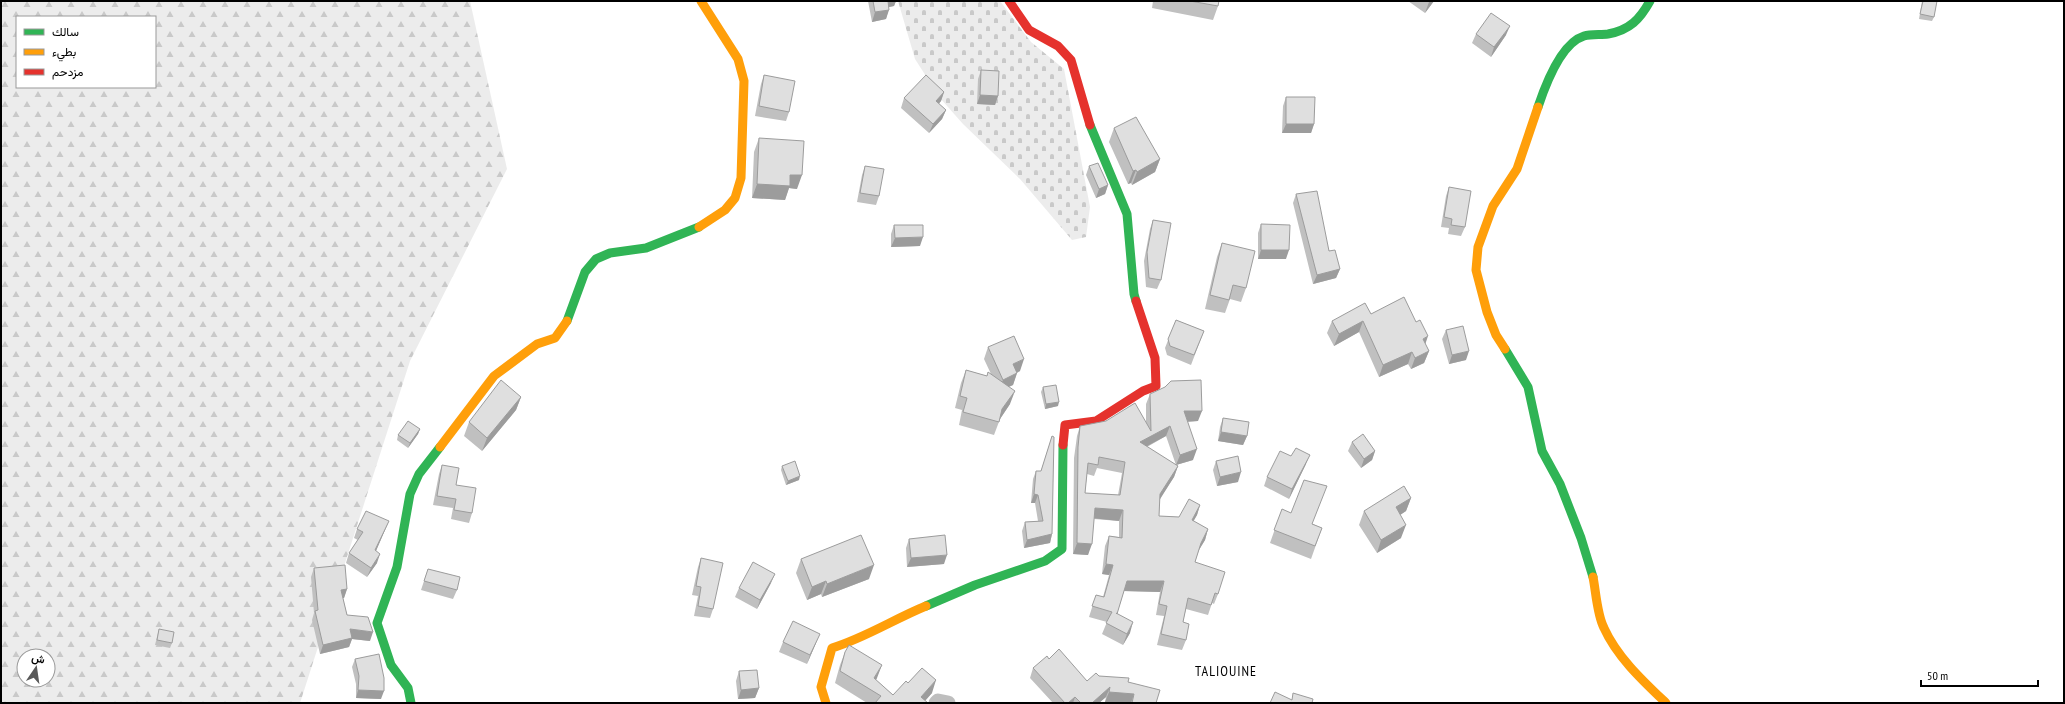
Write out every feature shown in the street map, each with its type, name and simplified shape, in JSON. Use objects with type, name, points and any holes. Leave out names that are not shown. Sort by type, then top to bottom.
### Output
[{"type":"street","points":[[411,703],[408,688],[391,665],[377,623],[397,567],[410,494],[419,474],[494,376],[537,344],[555,338],[567,322],[585,272],[596,259],[610,253],[646,248],[700,227],[725,210],[735,198],[741,178],[744,81],[738,59],[701,1]]},
{"type":"street","points":[[826,703],[820,687],[832,648],[855,641],[893,620],[976,585],[1045,561],[1062,549],[1062,457],[1065,425],[1096,421],[1144,391],[1156,386],[1155,358],[1134,294],[1127,214],[1093,136],[1071,60],[1058,46],[1029,30],[1009,1]]},
{"type":"street","points":[[1650,1],[1640,19],[1622,30],[1609,34],[1583,36],[1564,51],[1547,82],[1517,169],[1493,206],[1478,247],[1476,270],[1487,312],[1496,335],[1528,387],[1542,451],[1560,484],[1581,538],[1592,573],[1603,627],[1619,653],[1648,686],[1666,703]]},
{"type":"street","points":[[936,703],[938,701],[948,703]]},
{"type":"green space","points":[[1,1],[470,1],[507,169],[410,361],[300,703],[1,703]]},
{"type":"green space","points":[[898,1],[1000,1],[1031,42],[1064,69],[1090,207],[1086,237],[1072,240],[1020,179],[963,124],[940,98],[915,59]]},
{"type":"building","points":[[873,1],[888,1],[889,10],[875,12]]},
{"type":"building","points":[[1190,1],[1219,1],[1218,6]]},
{"type":"building","points":[[1923,1],[1937,1],[1934,17],[1920,14]]},
{"type":"building","points":[[1491,13],[1510,26],[1494,47],[1476,34]]},
{"type":"building","points":[[981,70],[999,71],[998,96],[980,95]]},
{"type":"building","points":[[764,75],[795,81],[789,112],[759,106]]},
{"type":"building","points":[[926,75],[944,92],[936,101],[946,110],[933,124],[904,98]]},
{"type":"building","points":[[1286,97],[1315,97],[1314,124],[1286,124]]},
{"type":"building","points":[[1136,117],[1160,159],[1137,172],[1136,170],[1133,171],[1114,128]]},
{"type":"building","points":[[759,138],[804,141],[802,175],[790,175],[790,186],[757,184]]},
{"type":"building","points":[[1098,163],[1108,185],[1099,189],[1089,166]]},
{"type":"building","points":[[865,166],[884,169],[879,196],[860,193]]},
{"type":"building","points":[[1449,187],[1471,191],[1465,227],[1451,225],[1452,219],[1444,217]]},
{"type":"building","points":[[1317,191],[1329,251],[1335,250],[1340,269],[1317,275],[1296,194]]},
{"type":"building","points":[[1153,220],[1171,223],[1161,280],[1149,278],[1147,252]]},
{"type":"building","points":[[1261,224],[1290,225],[1289,250],[1261,250]]},
{"type":"building","points":[[894,225],[923,225],[923,237],[895,238]]},
{"type":"building","points":[[1222,243],[1255,251],[1246,288],[1233,285],[1229,300],[1210,295]]},
{"type":"building","points":[[1404,297],[1416,322],[1420,320],[1428,336],[1423,339],[1429,351],[1415,358],[1412,352],[1383,365],[1363,321],[1339,334],[1332,321],[1365,303],[1371,314]]},
{"type":"building","points":[[1176,320],[1204,331],[1194,355],[1170,346],[1168,339]]},
{"type":"building","points":[[1463,326],[1469,351],[1452,355],[1446,330]]},
{"type":"building","points":[[1014,336],[1024,359],[1013,364],[1017,373],[1003,380],[988,347]]},
{"type":"building","points":[[966,370],[987,376],[988,372],[1015,391],[1002,409],[999,422],[963,412],[967,398],[960,396]]},
{"type":"building","points":[[501,380],[521,397],[487,438],[469,422]]},
{"type":"building","points":[[1201,380],[1202,411],[1184,411],[1197,449],[1180,455],[1170,426],[1140,442],[1178,466],[1160,494],[1159,516],[1179,517],[1189,499],[1200,505],[1192,520],[1208,529],[1201,543],[1195,562],[1225,572],[1218,594],[1215,593],[1211,605],[1188,598],[1183,622],[1189,624],[1186,640],[1161,634],[1167,606],[1159,604],[1164,581],[1127,581],[1117,614],[1133,622],[1127,634],[1106,623],[1112,612],[1092,606],[1096,595],[1104,597],[1113,565],[1106,564],[1109,536],[1122,538],[1123,510],[1095,508],[1092,544],[1077,543],[1078,447],[1080,426],[1106,421],[1135,403],[1151,431],[1150,394],[1165,387],[1171,381]],"holes":[[[1099,457],[1125,462],[1120,495],[1085,493],[1088,463],[1098,465]]]},
{"type":"building","points":[[1056,385],[1059,402],[1046,404],[1043,387]]},
{"type":"building","points":[[1223,418],[1249,422],[1247,436],[1221,432]]},
{"type":"building","points":[[408,421],[420,429],[410,443],[398,435]]},
{"type":"building","points":[[1363,434],[1375,451],[1364,459],[1352,442]]},
{"type":"building","points":[[1052,436],[1054,437],[1052,534],[1027,540],[1025,522],[1043,521],[1038,495],[1034,494],[1036,471],[1041,471]]},
{"type":"building","points":[[1296,448],[1310,455],[1292,489],[1267,477],[1280,451],[1291,456]]},
{"type":"building","points":[[1238,456],[1241,472],[1220,477],[1216,461]]},
{"type":"building","points":[[795,461],[800,476],[788,481],[782,466]]},
{"type":"building","points":[[442,465],[459,468],[456,485],[476,488],[472,513],[454,510],[456,499],[437,496]]},
{"type":"building","points":[[1304,480],[1327,486],[1312,524],[1322,528],[1315,546],[1274,530],[1282,509],[1291,513]]},
{"type":"building","points":[[1404,486],[1411,498],[1396,507],[1406,525],[1381,540],[1364,511]]},
{"type":"building","points":[[366,511],[389,521],[375,550],[380,554],[371,568],[349,553],[363,532],[357,529]]},
{"type":"building","points":[[861,535],[874,565],[827,584],[826,581],[812,587],[801,559]]},
{"type":"building","points":[[945,535],[947,555],[911,558],[909,539]]},
{"type":"building","points":[[701,558],[723,563],[713,609],[698,606],[701,587],[696,586]]},
{"type":"building","points":[[753,562],[775,574],[760,600],[739,588]]},
{"type":"building","points":[[345,565],[347,589],[341,590],[347,615],[368,617],[373,632],[350,629],[352,638],[323,645],[315,611],[318,610],[314,568]]},
{"type":"building","points":[[428,569],[460,577],[457,590],[424,581]]},
{"type":"building","points":[[793,621],[820,634],[810,655],[783,642]]},
{"type":"building","points":[[159,629],[174,632],[172,643],[157,640]]},
{"type":"building","points":[[849,645],[882,665],[874,678],[893,695],[906,681],[908,683],[922,668],[936,680],[921,697],[928,703],[875,703],[881,696],[840,671],[845,652]]},
{"type":"building","points":[[1059,649],[1087,681],[1096,673],[1099,676],[1129,678],[1128,682],[1160,690],[1156,703],[1132,703],[1134,694],[1109,692],[1110,687],[1092,703],[1081,703],[1075,697],[1068,703],[1065,703],[1033,668],[1047,656],[1049,659]]},
{"type":"building","points":[[379,654],[384,678],[384,691],[358,690],[359,676],[355,659]]},
{"type":"building","points":[[757,670],[759,688],[741,690],[739,671]]},
{"type":"building","points":[[1275,692],[1292,700],[1293,693],[1313,699],[1312,703],[1270,703]]},
{"type":"traffic: fast","points":[[1538,107],[1555,66],[1568,47],[1576,40],[1584,36],[1608,34],[1628,27],[1634,23],[1650,1]]},
{"type":"traffic: fast","points":[[1090,125],[1127,214],[1134,294],[1136,301]]},
{"type":"traffic: fast","points":[[567,321],[585,272],[596,259],[610,253],[646,248],[699,227]]},
{"type":"traffic: fast","points":[[1505,349],[1528,387],[1542,451],[1560,484],[1581,538],[1593,577]]},
{"type":"traffic: fast","points":[[926,606],[975,585],[1045,561],[1062,549],[1063,445]]},
{"type":"traffic: fast","points":[[411,703],[408,688],[391,665],[377,623],[397,567],[410,494],[419,474],[440,447]]},
{"type":"traffic: slow","points":[[699,227],[725,210],[735,198],[741,178],[744,81],[738,59],[701,1]]},
{"type":"traffic: slow","points":[[1505,349],[1496,335],[1487,312],[1476,270],[1478,247],[1493,206],[1517,169],[1538,107]]},
{"type":"traffic: slow","points":[[440,447],[494,376],[537,344],[555,338],[567,321]]},
{"type":"traffic: slow","points":[[1593,577],[1600,617],[1609,639],[1631,668],[1666,703]]},
{"type":"traffic: slow","points":[[826,703],[821,687],[832,648],[868,634],[926,606]]},
{"type":"traffic: jam","points":[[1009,1],[1029,30],[1058,46],[1071,60],[1090,125]]},
{"type":"traffic: jam","points":[[1063,445],[1065,425],[1096,421],[1143,391],[1156,386],[1155,358],[1136,301]]},
{"type":"district","name":"TALIOUINE","points":[[1226,671]]}]
